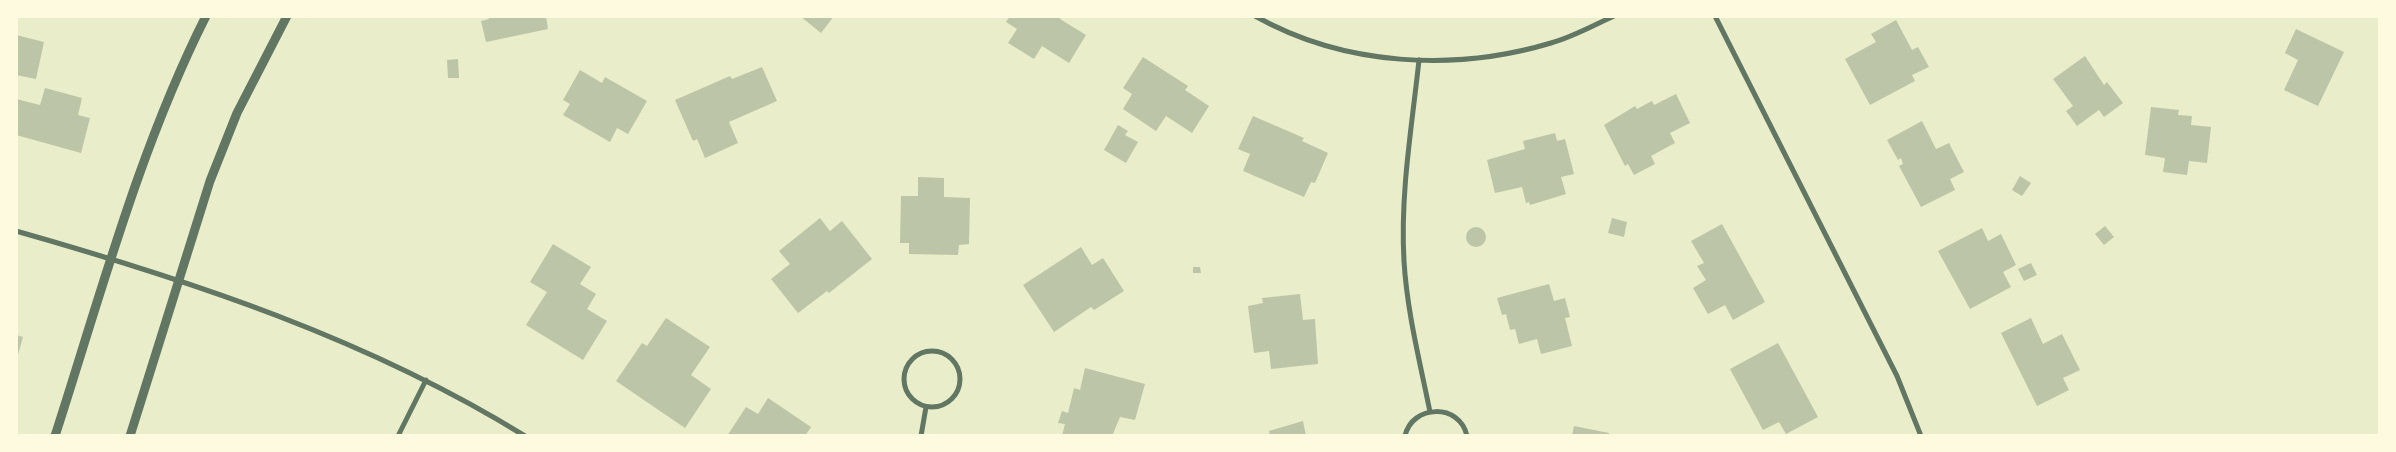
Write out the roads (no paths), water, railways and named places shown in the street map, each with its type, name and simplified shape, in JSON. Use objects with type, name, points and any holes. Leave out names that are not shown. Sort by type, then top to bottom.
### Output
[{"type":"street","points":[[55,436],[144,155],[185,59],[206,16]]},
{"type":"street","points":[[130,436],[210,181],[237,113],[287,16]]},
{"type":"street","points":[[1254,16],[1312,42],[1375,57],[1459,61],[1500,56],[1552,43],[1614,16]]},
{"type":"street","points":[[1715,16],[1897,376],[1921,436]]},
{"type":"street","points":[[1419,60],[1406,193],[1404,261],[1411,322],[1430,412]]},
{"type":"street","points":[[16,231],[178,280],[332,337],[426,380],[525,436]]},
{"type":"street","points":[[926,352],[937,352],[947,356],[955,364],[960,373],[960,384],[955,395],[948,402],[938,407],[926,407],[916,403],[908,395],[904,385],[904,374],[908,364],[916,356],[926,352]]},
{"type":"street","points":[[398,436],[426,380]]},
{"type":"street","points":[[921,436],[926,407]]},
{"type":"street","points":[[1405,436],[1410,423],[1419,415],[1441,411],[1452,415],[1460,422],[1467,436]]}]
